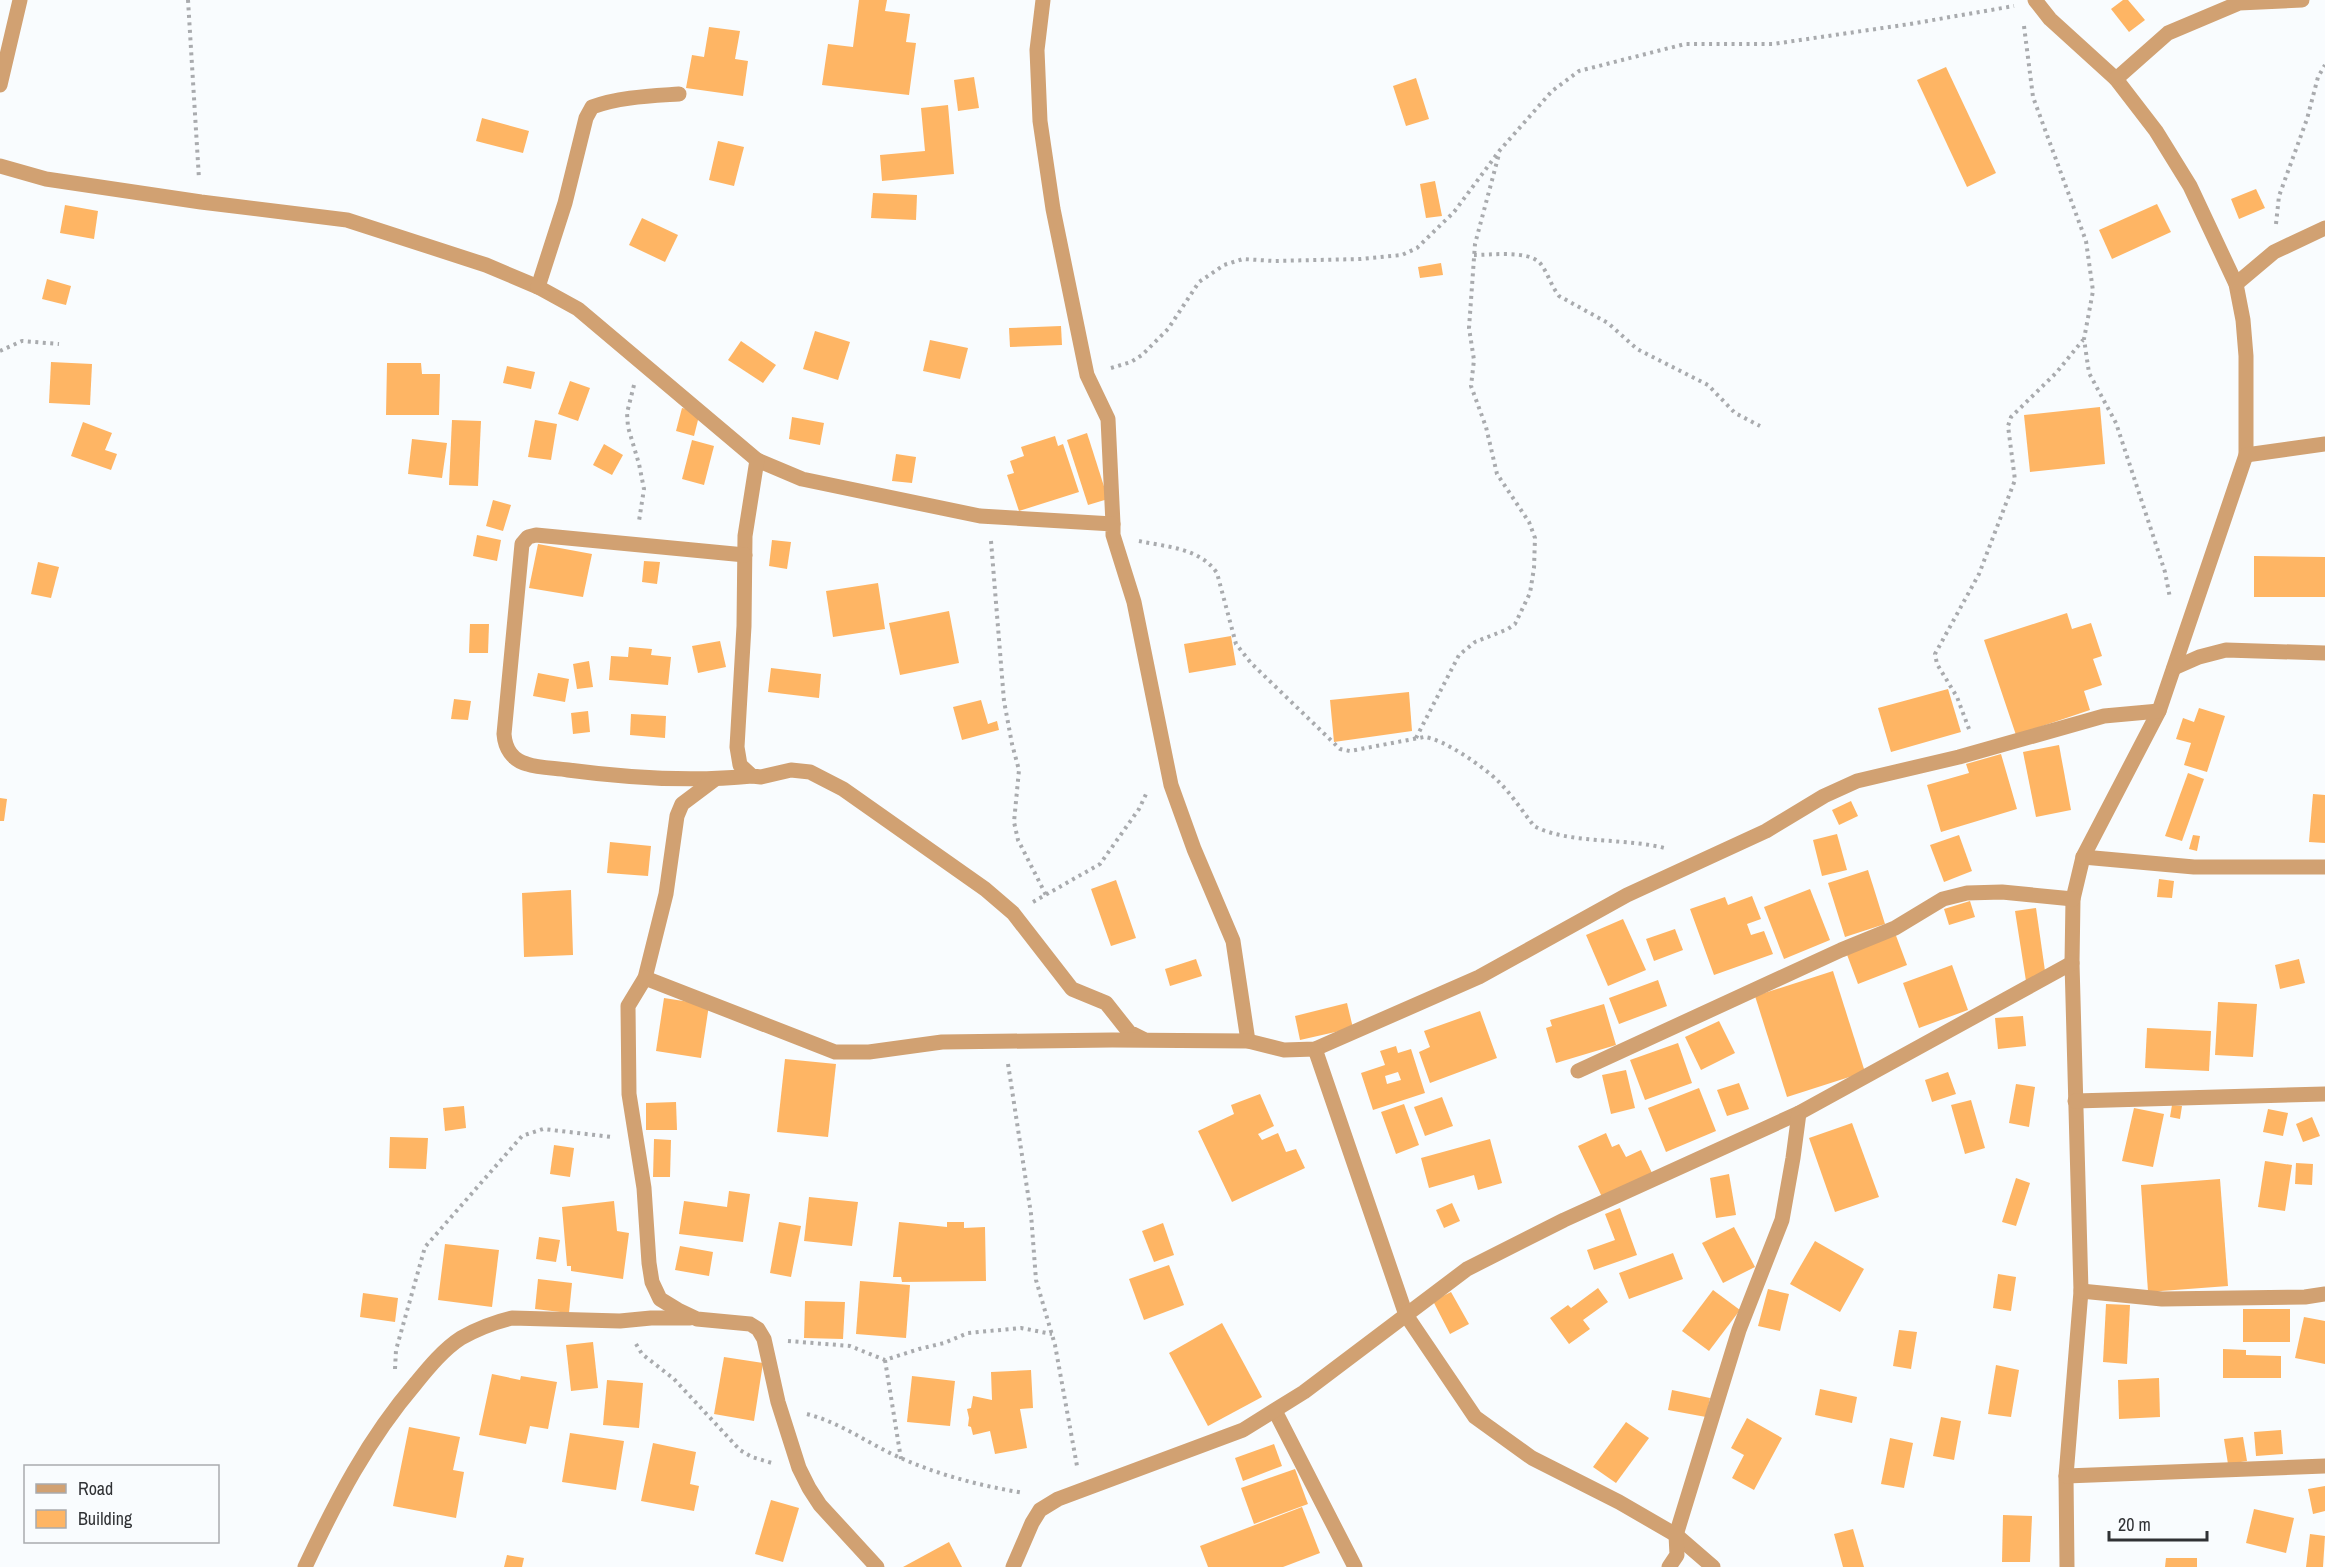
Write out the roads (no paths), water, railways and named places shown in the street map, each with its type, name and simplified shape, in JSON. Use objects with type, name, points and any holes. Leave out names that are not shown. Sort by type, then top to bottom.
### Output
[{"type":"street","points":[[0,85],[20,0]]},
{"type":"street","points":[[1043,0],[1037,50],[1040,121],[1053,209],[1087,375],[1108,420],[1113,530],[1134,602],[1171,785],[1194,849],[1233,941],[1248,1041]]},
{"type":"street","points":[[2116,79],[2168,33],[2178,28],[2239,3],[2302,0]]},
{"type":"street","points":[[2030,2],[2116,79],[2156,131],[2190,186],[2236,284],[2243,320],[2246,356],[2246,456],[2159,711],[2083,857],[2073,899],[2072,963],[2081,1291],[2066,1476],[2067,1567]]},
{"type":"street","points":[[538,287],[565,203],[586,118],[592,107],[603,103],[679,94]]},
{"type":"street","points":[[0,166],[46,179],[201,202],[347,220],[486,265],[538,287],[578,309],[757,460],[802,480],[989,517],[1113,530]]},
{"type":"street","points":[[2236,284],[2274,252],[2325,228]]},
{"type":"street","points":[[2246,456],[2325,444]]},
{"type":"street","points":[[752,776],[740,765],[738,757],[744,626],[745,536],[757,460]]},
{"type":"street","points":[[745,555],[528,537],[522,543],[504,734],[505,746],[511,754],[526,764],[602,775],[714,780],[761,777],[791,770],[810,772],[843,789],[985,889],[1013,913],[1072,989],[1106,1003],[1130,1032],[1147,1040]]},
{"type":"street","points":[[2174,668],[2199,657],[2226,650],[2325,653]]},
{"type":"street","points":[[645,978],[834,1052],[869,1052],[942,1042],[1147,1040],[1248,1041],[1284,1050],[1315,1049],[1479,977],[1627,895],[1766,831],[1824,796],[1857,781],[1979,752],[2104,716],[2159,711]]},
{"type":"street","points":[[697,1318],[660,1299],[655,1291],[649,1263],[644,1188],[629,1094],[628,1006],[645,978],[666,894],[677,816],[682,804],[714,780]]},
{"type":"street","points":[[2083,857],[2194,867],[2325,867]]},
{"type":"street","points":[[1578,1071],[1895,928],[1943,899],[1967,893],[2002,892],[2073,899]]},
{"type":"street","points":[[1013,1567],[1032,1523],[1041,1510],[1058,1499],[1243,1430],[1304,1392],[1467,1269],[1564,1220],[1799,1113],[2072,963]]},
{"type":"street","points":[[1315,1049],[1406,1315],[1475,1417],[1532,1458],[1619,1502],[1676,1535],[1713,1567]]},
{"type":"street","points":[[2076,1101],[2325,1094]]},
{"type":"street","points":[[1670,1567],[1677,1555],[1676,1535],[1739,1330],[1782,1221],[1799,1113]]},
{"type":"street","points":[[2081,1291],[2162,1299],[2305,1297],[2325,1294]]},
{"type":"street","points":[[305,1567],[339,1494],[391,1411],[430,1366],[460,1339],[496,1321],[512,1318],[620,1321],[697,1318],[750,1324],[758,1329],[764,1339],[780,1407],[802,1473],[820,1505],[877,1567]]},
{"type":"street","points":[[1275,1411],[1355,1567]]},
{"type":"street","points":[[2066,1476],[2325,1466]]}]
